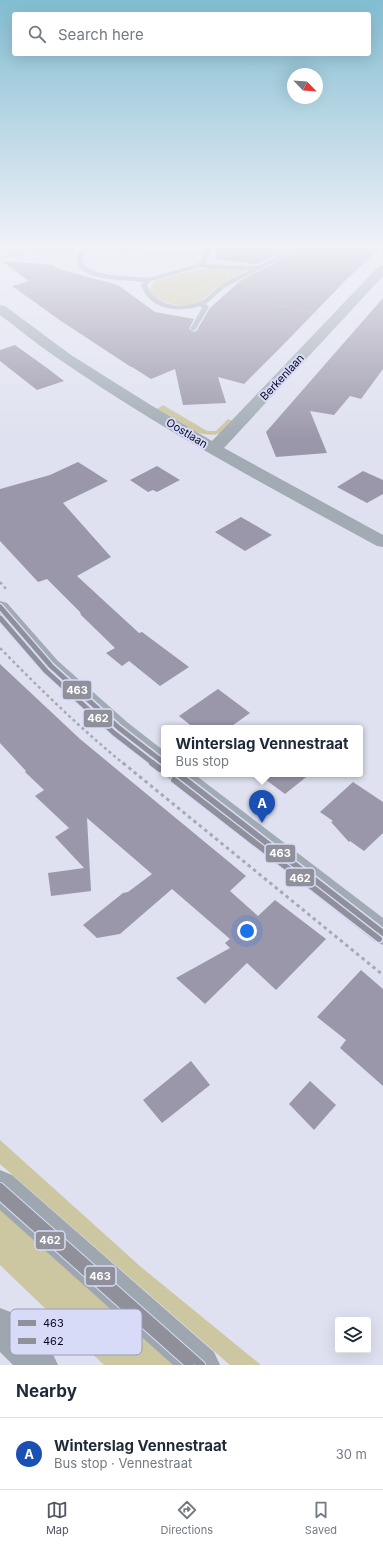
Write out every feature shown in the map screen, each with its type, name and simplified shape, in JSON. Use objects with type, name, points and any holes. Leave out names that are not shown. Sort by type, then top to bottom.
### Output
[{"type":"highway","points":[[0,1187],[138,1309]]},
{"type":"highway","points":[[142,1313],[201,1365]]},
{"type":"highway","points":[[0,1326],[10,1336]]},
{"type":"highway","points":[[29,1355],[39,1365]]},
{"type":"street","name":"Oostlaan","points":[[4,312],[64,357],[145,408],[214,449],[383,542]]},
{"type":"street","name":"Berkenlaan","points":[[214,449],[344,312]]},
{"type":"street","points":[[0,607],[51,666],[119,728],[161,761]]},
{"type":"street","points":[[182,777],[383,933]]},
{"type":"lane","points":[[193,329],[203,312]]},
{"type":"path","points":[[307,312],[338,318]]},
{"type":"path","points":[[0,648],[47,697],[87,734],[383,975]]},
{"type":"shaded area","points":[[163,405],[207,431],[216,431],[228,419],[233,421],[224,431],[214,435],[197,432],[180,424],[157,409]]},
{"type":"shaded area","points":[[0,1140],[141,1267],[261,1365],[230,1365],[0,1164]]},
{"type":"shaded area","points":[[0,1206],[113,1309],[46,1309],[0,1265]]},
{"type":"shaded area","points":[[142,1335],[175,1365],[104,1365],[94,1355],[142,1355]]},
{"type":"building","points":[[48,312],[155,312],[194,319],[189,329],[194,332],[197,330],[208,312],[315,312],[244,384],[218,377],[226,403],[183,405],[175,369],[151,379]]},
{"type":"building","points":[[371,312],[383,312],[383,369],[361,399],[350,396],[334,415],[310,411],[327,453],[276,457],[266,432]]},
{"type":"building","points":[[15,345],[64,381],[37,390],[0,361],[0,350]]},
{"type":"building","points":[[78,462],[108,481],[63,503],[111,557],[77,576],[139,633],[142,632],[189,667],[160,686],[129,661],[122,666],[106,653],[115,648],[47,579],[38,582],[0,541],[0,489],[50,475]]},
{"type":"building","points":[[157,466],[180,480],[157,492],[153,490],[148,492],[130,480]]},
{"type":"building","points":[[363,471],[383,480],[383,494],[367,503],[337,487]]},
{"type":"building","points":[[241,517],[272,535],[245,551],[215,532]]},
{"type":"building","points":[[0,664],[80,739],[246,876],[230,891],[258,916],[275,900],[326,939],[276,990],[247,963],[205,1004],[176,978],[230,948],[225,943],[230,939],[172,889],[120,934],[97,938],[83,925],[123,893],[128,892],[152,874],[87,818],[91,891],[51,896],[48,873],[84,868],[55,837],[69,828],[35,796],[44,790],[25,772],[26,771],[0,743]]},
{"type":"building","points":[[218,689],[250,713],[233,725],[190,725],[179,716]]},
{"type":"building","points":[[262,777],[306,777],[285,794]]},
{"type":"building","points":[[353,782],[383,802],[383,833],[364,851],[350,841],[349,842],[331,822],[333,821],[320,812]]},
{"type":"building","points":[[361,970],[383,989],[383,1086],[340,1048],[346,1040],[317,1017]]},
{"type":"building","points":[[191,1061],[210,1085],[162,1123],[143,1100]]},
{"type":"building","points":[[310,1081],[336,1105],[314,1130],[289,1104]]},
{"type":"transit line","name":"463","points":[[0,607],[51,666],[119,728],[161,761]]},
{"type":"transit line","name":"462","points":[[0,618],[46,671],[114,733],[160,769]]},
{"type":"transit line","name":"463","points":[[182,777],[383,933]]},
{"type":"transit line","name":"462","points":[[174,780],[379,939]]},
{"type":"transit line","name":"463","points":[[0,1187],[138,1309]]},
{"type":"transit line","name":"462","points":[[0,1196],[127,1309]]},
{"type":"transit line","name":"463","points":[[142,1313],[201,1365]]},
{"type":"transit line","name":"462","points":[[142,1322],[190,1365]]},
{"type":"place","name":"Winterslag Vennestraat","points":[[262,823]]}]
